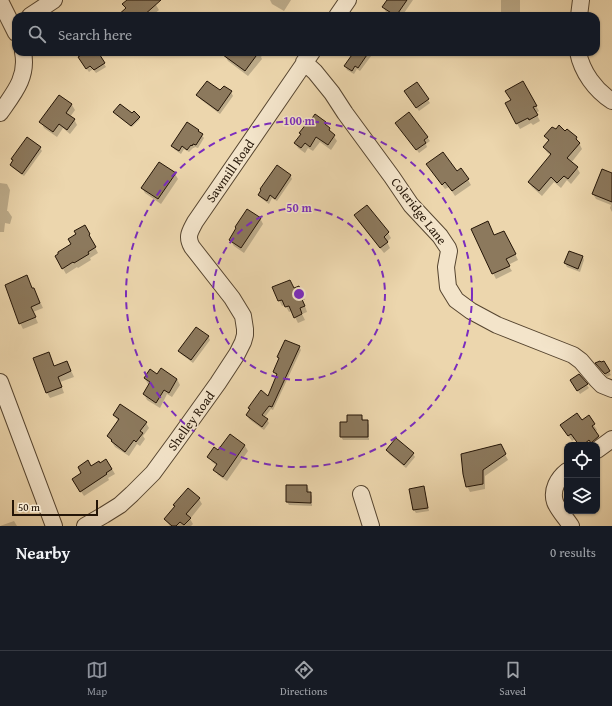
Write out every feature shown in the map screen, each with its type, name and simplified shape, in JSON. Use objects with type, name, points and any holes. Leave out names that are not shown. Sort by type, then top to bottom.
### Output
[{"type":"street","points":[[36,12],[54,0]]},
{"type":"street","points":[[340,12],[348,0]]},
{"type":"street","points":[[580,12],[581,0]]},
{"type":"street","points":[[0,1],[12,23]]},
{"type":"street","points":[[0,112],[22,79],[25,67],[24,56]]},
{"type":"street","points":[[579,56],[590,81],[604,96],[612,101]]},
{"type":"street","name":"Sawmill Road","points":[[227,291],[192,247],[189,240],[190,233],[199,215],[308,57]]},
{"type":"street","name":"Coleridge Lane","points":[[308,57],[315,72],[332,93],[411,205],[440,236],[448,248],[449,251],[446,267],[448,287],[456,300],[471,312],[497,325],[573,355],[581,361],[602,385],[612,389]]},
{"type":"street","name":"Shelley Road","points":[[84,526],[120,505],[152,473],[206,401],[238,354],[246,329],[243,316],[227,291]]},
{"type":"street","points":[[0,382],[54,526]]},
{"type":"street","points":[[600,448],[612,440]]},
{"type":"street","points":[[564,474],[557,482],[554,497],[555,503],[571,526]]},
{"type":"street","points":[[360,494],[371,526]]},
{"type":"building","points":[[127,0],[161,0],[148,12],[122,12],[126,8],[122,4]]},
{"type":"building","points":[[387,0],[407,0],[399,12],[390,12],[382,7]]},
{"type":"building","points":[[101,56],[105,63],[94,70],[90,66],[86,69],[78,57]]},
{"type":"building","points":[[224,56],[256,56],[245,71]]},
{"type":"building","points":[[351,56],[366,56],[358,68],[355,66],[352,71],[344,66]]},
{"type":"building","points":[[207,81],[220,90],[224,86],[232,91],[218,111],[196,95]]},
{"type":"building","points":[[523,81],[537,106],[533,107],[538,115],[529,120],[528,118],[516,124],[505,103],[511,100],[505,91]]},
{"type":"building","points":[[417,82],[429,99],[416,108],[404,91]]},
{"type":"building","points":[[59,95],[72,104],[66,113],[75,119],[67,130],[59,124],[53,132],[39,122]]},
{"type":"building","points":[[120,104],[132,113],[134,111],[140,117],[131,126],[113,112]]},
{"type":"building","points":[[409,112],[428,137],[424,140],[426,143],[416,150],[395,123]]},
{"type":"building","points":[[315,114],[326,122],[325,124],[330,128],[329,130],[335,135],[328,145],[316,137],[310,147],[305,143],[301,148],[294,143],[301,134],[299,133]]},
{"type":"building","points":[[187,122],[203,134],[196,145],[191,145],[187,150],[182,146],[179,151],[171,146]]},
{"type":"building","points":[[559,125],[565,131],[567,129],[577,137],[576,139],[580,143],[567,158],[578,167],[568,179],[564,176],[557,183],[551,177],[539,191],[528,182],[551,154],[543,147],[549,140],[544,136],[552,127],[556,129]]},
{"type":"building","points":[[27,137],[41,147],[22,174],[10,165],[13,160],[11,159]]},
{"type":"building","points":[[443,152],[457,171],[461,168],[469,179],[452,191],[445,182],[442,185],[426,164]]},
{"type":"building","points":[[159,162],[176,173],[158,199],[141,188]]},
{"type":"building","points":[[277,165],[291,175],[275,199],[270,195],[267,201],[258,195],[261,190],[260,189]]},
{"type":"building","points":[[602,169],[612,173],[612,202],[592,194]]},
{"type":"building","points":[[367,205],[389,232],[384,237],[388,242],[380,248],[354,215]]},
{"type":"building","points":[[247,209],[261,218],[241,248],[229,240],[236,228],[235,227]]},
{"type":"building","points":[[488,221],[494,235],[504,231],[516,254],[506,259],[510,266],[492,274],[471,229]]},
{"type":"building","points":[[85,225],[96,247],[88,252],[89,254],[62,269],[55,256],[58,252],[71,244],[68,239],[76,234],[74,231]]},
{"type":"building","points":[[569,251],[583,256],[578,269],[564,263]]},
{"type":"building","points":[[27,275],[40,303],[31,307],[36,317],[19,324],[5,285]]},
{"type":"building","points":[[290,280],[294,288],[299,286],[302,294],[300,295],[305,306],[300,308],[302,314],[294,318],[289,306],[285,307],[282,300],[278,301],[272,287]]},
{"type":"building","points":[[196,327],[209,336],[191,360],[178,351]]},
{"type":"building","points":[[285,340],[300,346],[272,407],[269,406],[262,415],[268,419],[262,427],[246,415],[250,409],[248,408],[261,390],[268,396],[277,374],[273,372],[279,358],[277,357]]},
{"type":"building","points":[[49,352],[54,366],[67,361],[71,371],[58,377],[62,387],[46,393],[33,358]]},
{"type":"building","points":[[604,361],[610,371],[605,374],[595,363]]},
{"type":"building","points":[[161,368],[177,379],[169,393],[164,390],[156,403],[143,394],[150,382],[144,378],[150,369],[157,374]]},
{"type":"building","points":[[579,374],[588,384],[577,391],[570,380]]},
{"type":"building","points":[[120,404],[147,422],[140,431],[143,433],[136,442],[134,440],[125,452],[107,436],[119,419],[113,415]]},
{"type":"building","points":[[577,413],[582,420],[589,415],[595,424],[592,426],[599,436],[592,442],[589,440],[587,442],[577,442],[571,434],[568,436],[560,425]]},
{"type":"building","points":[[347,415],[362,415],[362,420],[368,420],[368,437],[340,437],[340,422],[347,422]]},
{"type":"building","points":[[230,434],[245,445],[223,477],[213,470],[217,464],[207,457],[214,447],[218,450]]},
{"type":"building","points":[[396,438],[414,453],[404,465],[386,450]]},
{"type":"building","points":[[501,444],[506,454],[483,470],[483,484],[466,487],[461,454]]},
{"type":"building","points":[[106,459],[112,469],[80,492],[72,479],[81,473],[78,467],[88,460],[91,466]]},
{"type":"building","points":[[286,485],[307,485],[307,492],[311,492],[311,503],[286,502]]},
{"type":"building","points":[[424,486],[428,508],[413,510],[409,489]]},
{"type":"building","points":[[188,488],[200,498],[186,514],[191,518],[184,525],[180,522],[176,526],[172,526],[164,519],[175,506],[173,505]]}]
